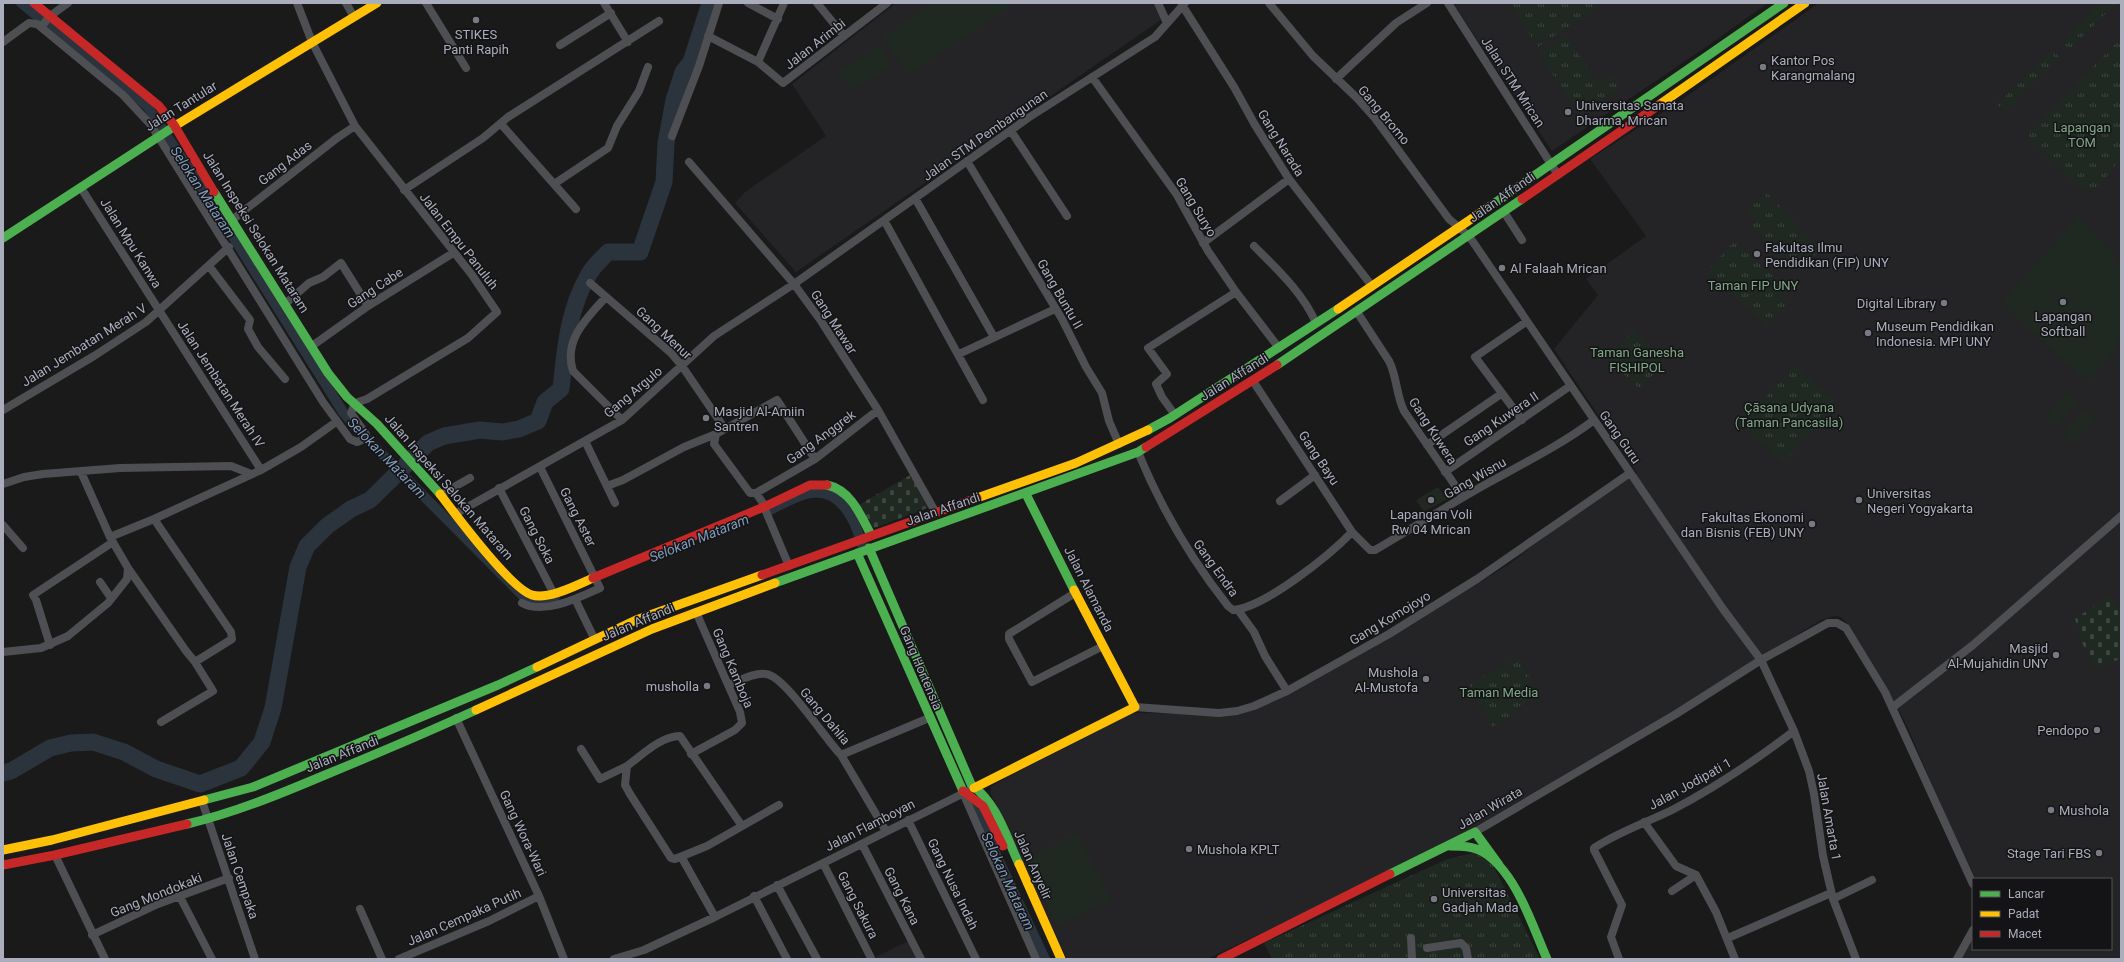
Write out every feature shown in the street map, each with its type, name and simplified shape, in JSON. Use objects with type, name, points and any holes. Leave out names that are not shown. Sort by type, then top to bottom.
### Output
[{"type":"main road","name":"Jalan Inspeksi Selokan Mataram","points":[[34,3],[45,22],[101,67],[150,97],[172,127],[328,372],[347,397],[377,424],[428,479],[482,547],[522,590],[532,595],[545,596],[597,581],[765,509],[810,485],[821,484],[831,486],[846,494],[856,507],[868,536]]},
{"type":"main road","name":"Jalan Tantular","points":[[3,238],[172,127],[377,3]]},
{"type":"main road","name":"Jalan Affandi","points":[[3,850],[52,840],[253,787],[498,685],[636,620],[1022,482],[1119,444],[1172,417],[1279,348],[1459,228],[1784,3]]},
{"type":"main road","name":"Jalan Affandi","points":[[3,865],[55,855],[208,818],[296,787],[410,740],[601,652],[696,612],[857,552],[1026,494],[1138,452],[1253,381],[1357,312],[1805,3]]},
{"type":"main road","points":[[1720,47],[1727,56]]},
{"type":"main road","points":[[1172,417],[1177,429]]},
{"type":"main road","name":"Jalan Alamanda","points":[[1026,494],[1075,593],[1135,707]]},
{"type":"main road","name":"Gang Hortensia","points":[[869,548],[974,788]]},
{"type":"main road","name":"Gang Hortensia","points":[[857,552],[929,718],[964,793]]},
{"type":"main road","points":[[595,640],[601,652]]},
{"type":"main road","name":"Jalan Flamboyan","points":[[974,788],[1135,707]]},
{"type":"main road","name":"Jalan Anyelir","points":[[974,788],[984,794],[991,801],[1061,959]]},
{"type":"main road","name":"Jalan Anyelir","points":[[964,793],[979,801],[987,812],[1053,959]]},
{"type":"main road","points":[[1475,832],[1499,865],[1516,895],[1547,959]]},
{"type":"main road","name":"Jalan Wirata","points":[[1221,959],[1475,832]]},
{"type":"main road","points":[[1449,846],[1468,846],[1482,852],[1499,865]]},
{"type":"street","points":[[3,42],[29,24],[45,22],[68,3]]},
{"type":"street","name":"Jalan Empu Panuluh","points":[[297,3],[312,42],[355,126],[475,280],[497,312],[468,338],[367,399],[355,403]]},
{"type":"street","points":[[346,3],[354,17]]},
{"type":"street","points":[[426,3],[466,68]]},
{"type":"street","points":[[604,3],[628,42]]},
{"type":"street","points":[[672,136],[699,66],[719,3]]},
{"type":"street","points":[[748,3],[778,18]]},
{"type":"street","points":[[708,36],[758,62],[784,3]]},
{"type":"street","points":[[817,3],[844,36]]},
{"type":"street","name":"Jalan Arimbi","points":[[758,62],[783,83],[887,3]]},
{"type":"street","name":"Gang Bromo","points":[[1269,3],[1301,42],[1374,117],[1449,219],[1459,228]]},
{"type":"street","points":[[1336,79],[1396,23],[1426,3]]},
{"type":"street","name":"Jalan STM Mrican","points":[[1448,3],[1558,174]]},
{"type":"street","points":[[1159,4],[1174,14]]},
{"type":"street","points":[[1159,4],[1167,23]]},
{"type":"street","name":"Jalan STM Pembangunan","points":[[794,284],[967,161],[1092,77],[1155,37],[1184,4]]},
{"type":"street","name":"Gang Narada","points":[[1184,4],[1234,87],[1254,125],[1289,180],[1372,286]]},
{"type":"street","points":[[560,45],[611,13]]},
{"type":"street","points":[[404,190],[501,124],[508,117],[659,21]]},
{"type":"street","points":[[45,22],[101,67],[160,135],[229,247],[256,296],[336,422],[353,441],[364,439],[364,431],[351,413],[355,403]]},
{"type":"street","points":[[554,184],[608,148],[617,126],[639,91],[648,67]]},
{"type":"street","name":"Gang Suryo","points":[[1092,77],[1177,195],[1203,242],[1236,292],[1279,348]]},
{"type":"street","points":[[501,124],[576,210]]},
{"type":"street","name":"Gang Adas","points":[[232,220],[337,138],[355,126]]},
{"type":"street","points":[[1011,131],[1067,216]]},
{"type":"street","name":"Gang Buntu II","points":[[967,161],[1055,309],[1102,393],[1109,421],[1119,444]]},
{"type":"street","name":"Gang Mawar","points":[[689,162],[794,284],[821,321],[878,410],[936,513]]},
{"type":"street","points":[[1203,242],[1289,180]]},
{"type":"street","name":"Jalan Mpu Kanwa","points":[[81,188],[159,312]]},
{"type":"street","points":[[915,198],[994,337]]},
{"type":"street","points":[[1504,212],[1522,240]]},
{"type":"street","points":[[884,220],[983,400]]},
{"type":"street","name":"Gang Guru","points":[[1459,228],[1469,236],[1526,322],[1728,616],[1761,660]]},
{"type":"street","points":[[1254,246],[1302,298],[1310,309],[1316,323]]},
{"type":"street","name":"Jalan Jembatan Merah V","points":[[3,410],[94,356],[159,312],[229,247]]},
{"type":"street","name":"Gang Cabe","points":[[312,346],[368,306],[453,253]]},
{"type":"street","points":[[285,304],[309,283],[322,277],[341,263],[368,306]]},
{"type":"street","points":[[208,266],[250,320],[248,329],[258,346],[285,379]]},
{"type":"street","name":"Gang Menur","points":[[590,283],[671,353],[682,366],[725,429]]},
{"type":"street","name":"Gang Argulo","points":[[455,514],[622,420],[714,336],[794,284]]},
{"type":"street","points":[[1172,417],[1156,384],[1167,374],[1148,348],[1236,292]]},
{"type":"street","points":[[606,297],[583,322],[575,334],[570,362],[573,371],[622,420]]},
{"type":"street","points":[[959,354],[1055,309]]},
{"type":"street","name":"Jalan Jembatan Merah IV","points":[[159,312],[261,470]]},
{"type":"street","name":"Gang Kuwera","points":[[1357,312],[1392,367],[1398,399],[1445,472],[1464,497]]},
{"type":"street","points":[[1522,420],[1501,394],[1475,357],[1526,322]]},
{"type":"street","name":"Gang Bayu","points":[[1253,381],[1352,532],[1365,548]]},
{"type":"street","name":"Gang Kuwera II","points":[[1445,472],[1570,386]]},
{"type":"street","points":[[1427,445],[1501,394]]},
{"type":"street","points":[[607,486],[623,480],[684,447],[716,434],[777,400],[815,459]]},
{"type":"street","name":"Gang Anggrek","points":[[756,493],[815,459],[878,410]]},
{"type":"street","name":"Gang Wisnu","points":[[1365,548],[1375,550],[1464,497],[1544,454],[1594,420]]},
{"type":"street","points":[[50,645],[36,600],[33,595],[112,539],[261,470],[302,447],[336,422]]},
{"type":"street","points":[[716,434],[714,444],[750,493],[756,493],[765,509],[789,566]]},
{"type":"street","points":[[586,441],[615,502]]},
{"type":"street","name":"Gang Endra","points":[[1138,452],[1161,503],[1190,554],[1228,606],[1233,610],[1238,610],[1256,603],[1303,573],[1340,545],[1352,532]]},
{"type":"street","points":[[3,484],[36,475],[120,468],[231,466],[251,474]]},
{"type":"street","name":"Gang Aster","points":[[540,467],[597,581]]},
{"type":"street","points":[[80,472],[112,539],[128,568],[186,651],[196,662],[213,691],[160,722]]},
{"type":"street","name":"Gang Komojoyo","points":[[1135,707],[1225,712],[1254,706],[1287,691],[1390,634],[1477,579],[1630,473]]},
{"type":"street","points":[[1280,501],[1315,475]]},
{"type":"street","points":[[440,495],[470,478]]},
{"type":"street","name":"Jalan Alamanda","points":[[1022,482],[1026,494]]},
{"type":"street","name":"Gang Soka","points":[[499,488],[554,594]]},
{"type":"street","points":[[1893,707],[1961,654],[2121,516]]},
{"type":"street","points":[[154,520],[233,636],[229,641],[196,662]]},
{"type":"street","points":[[3,525],[22,548]]},
{"type":"street","points":[[3,652],[29,650],[50,645],[80,627],[111,598],[127,579],[128,568]]},
{"type":"street","points":[[522,603],[529,607],[537,608],[575,599],[597,581]]},
{"type":"street","points":[[100,582],[111,598]]},
{"type":"street","points":[[1075,593],[1009,634],[1009,639],[1032,682],[1103,646]]},
{"type":"street","points":[[575,599],[595,640]]},
{"type":"street","points":[[1238,610],[1254,632],[1265,656],[1287,691]]},
{"type":"street","name":"Gang Kamboja","points":[[691,754],[740,726],[742,723],[740,712],[696,612]]},
{"type":"street","name":"Jalan Wirata","points":[[1475,832],[1676,714],[1761,660],[1828,623],[1837,622],[1846,628],[1893,707],[1972,882]]},
{"type":"street","name":"Jalan Amarta 1","points":[[1761,660],[1794,731],[1809,771],[1823,856],[1832,896],[1856,959]]},
{"type":"street","name":"Gang Dahlia","points":[[728,685],[764,673],[776,678],[804,708],[841,755],[929,718]]},
{"type":"street","name":"Gang Wora-Wari","points":[[456,718],[539,896],[564,959]]},
{"type":"street","name":"Jalan Jodipati 1","points":[[1619,959],[1611,937],[1622,905],[1594,850],[1595,847],[1644,822],[1674,809],[1758,758],[1794,731]]},
{"type":"street","points":[[581,749],[600,779],[628,766],[659,743],[674,736],[680,736],[742,826]]},
{"type":"street","points":[[841,755],[886,831]]},
{"type":"street","points":[[628,766],[626,785],[630,794],[671,858],[682,858],[779,805]]},
{"type":"street","name":"Jalan Flamboyan","points":[[614,959],[636,956],[754,896],[974,788]]},
{"type":"street","points":[[964,793],[1036,959]]},
{"type":"street","name":"Jalan Cempaka","points":[[202,801],[255,959]]},
{"type":"street","name":"Gang Nusa Indah","points":[[908,820],[976,959]]},
{"type":"street","points":[[1644,822],[1676,866],[1696,875],[1716,912],[1728,938],[1735,959]]},
{"type":"street","name":"Gang Kana","points":[[862,844],[921,959]]},
{"type":"street","points":[[55,855],[92,935],[105,959]]},
{"type":"street","points":[[682,858],[715,917]]},
{"type":"street","name":"Gang Sakura","points":[[823,863],[871,958]]},
{"type":"street","points":[[1672,891],[1696,875]]},
{"type":"street","name":"Gang Mondokaki","points":[[92,935],[158,904],[229,878]]},
{"type":"street","points":[[1728,938],[1872,880]]},
{"type":"street","points":[[777,885],[817,959]]},
{"type":"street","name":"Jalan Cempaka Putih","points":[[399,959],[489,921],[539,896]]},
{"type":"street","points":[[754,896],[787,959]]},
{"type":"street","points":[[180,897],[212,959]]},
{"type":"street","points":[[360,909],[382,959]]},
{"type":"street","points":[[1957,959],[1972,932]]},
{"type":"street","points":[[1411,938],[1412,959]]},
{"type":"street","points":[[1427,948],[1461,943],[1466,948],[1468,959]]},
{"type":"shaded area","points":[[896,3],[1156,3],[1162,19],[796,272],[735,203],[745,192],[826,136],[792,84]]},
{"type":"shaded area","name":"Universitas Sanata Dharma, Mrican","points":[[1453,3],[1768,3],[1703,49],[1552,151]]},
{"type":"shaded area","name":"Universitas Negeri Yogyakarta","points":[[1819,3],[2121,3],[2121,959],[1962,959],[1961,954],[1972,937],[1972,950],[2112,950],[2112,878],[1976,878],[1948,822],[1907,726],[1888,690],[1846,622],[1841,617],[1835,616],[1821,620],[1673,712],[1480,824],[1396,869],[1207,959],[1067,959],[991,794],[991,786],[1130,713],[1231,714],[1387,638],[1508,565],[1556,528],[1637,473],[1554,349],[1598,295],[1586,279],[1646,236],[1590,159],[1680,101]]},
{"type":"shaded area","points":[[908,941],[917,959],[872,959]]},
{"type":"green space","points":[[933,3],[1016,3],[908,75],[882,37]]},
{"type":"green space","points":[[1508,3],[1604,3],[1538,47]]},
{"type":"green space","points":[[2100,3],[2116,3],[2071,48],[2065,46],[2063,40]]},
{"type":"green space","points":[[1566,36],[1598,83],[1611,75],[1620,88],[1581,115],[1538,53]]},
{"type":"green space","name":"Lapangan TOM","points":[[2121,41],[2121,158],[2100,185],[2095,189],[2087,189],[2076,185],[2026,136],[2116,43]]},
{"type":"green space","points":[[880,46],[892,66],[850,91],[838,72]]},
{"type":"green space","points":[[2053,50],[2060,58],[2005,112],[1997,104]]},
{"type":"green space","name":"Taman FIP UNY","points":[[1766,192],[1821,249],[1808,262],[1798,253],[1790,261],[1751,226],[1756,220],[1747,211]]},
{"type":"green space","name":"Lapangan Softball","points":[[2079,216],[2112,251],[2121,269],[2120,336],[2112,355],[2089,383],[2006,308],[2005,297]]},
{"type":"green space","name":"Taman FIP UNY","points":[[1735,241],[1789,291],[1784,298],[1788,302],[1767,326],[1707,271]]},
{"type":"green space","name":"Taman Ganesha FISHIPOL","points":[[1633,330],[1666,360],[1640,389],[1607,359]]},
{"type":"green space","name":"Çāsana Udyana (Taman Pancasila)","points":[[1795,365],[1832,398],[1834,403],[1833,408],[1783,463],[1741,424]]},
{"type":"green space","points":[[2066,392],[2078,402],[2055,427],[2044,417]]},
{"type":"green space","points":[[2085,409],[2097,419],[2074,444],[2063,434]]},
{"type":"green space","points":[[912,474],[930,507],[864,532],[855,507]]},
{"type":"green space","name":"Lapangan Voli Rw 04 Mrican","points":[[1438,487],[1447,499],[1424,512],[1416,500]]},
{"type":"green space","points":[[2110,595],[2121,609],[2121,658],[2096,670],[2078,635],[2080,634],[2075,619]]},
{"type":"green space","name":"Taman Media","points":[[1518,657],[1539,695],[1514,709],[1517,713],[1492,727],[1469,684]]},
{"type":"green space","points":[[1077,833],[1111,900],[1057,926],[1025,859]]},
{"type":"green space","name":"Universitas Gadjah Mada","points":[[1476,852],[1493,865],[1540,959],[1272,959],[1264,943],[1445,860]]},
{"type":"waterway","name":"Selokan Mataram","points":[[21,3],[147,106],[210,200],[343,412],[359,431],[525,598],[541,602],[555,597]]},
{"type":"waterway","points":[[3,773],[11,771],[50,748],[71,743],[93,742],[124,752],[156,769],[200,784],[241,768],[262,742],[273,708],[298,567],[307,546],[327,526],[351,509],[370,500],[428,443],[444,436],[480,430],[502,432],[519,429],[538,421],[545,402],[561,389],[568,331],[581,289],[590,273],[608,252],[640,252],[664,182],[666,143],[674,100],[683,72],[691,62],[710,3]]},
{"type":"waterway","name":"Selokan Mataram","points":[[770,510],[805,494],[821,493],[831,496],[839,501],[852,518],[863,548]]},
{"type":"waterway","name":"Selokan Mataram","points":[[972,803],[1045,959]]},
{"type":"traffic: fast","points":[[1486,209],[1784,3]]},
{"type":"traffic: fast","points":[[3,238],[178,124]]},
{"type":"traffic: fast","points":[[214,192],[328,373],[347,397],[377,424],[440,494]]},
{"type":"traffic: fast","points":[[1277,365],[1522,199]]},
{"type":"traffic: fast","points":[[1148,430],[1170,418],[1338,309]]},
{"type":"traffic: fast","points":[[775,583],[1138,452],[1146,447]]},
{"type":"traffic: fast","points":[[827,485],[843,492],[849,498],[859,512],[871,535]]},
{"type":"traffic: fast","points":[[1026,494],[1074,590]]},
{"type":"traffic: fast","points":[[869,548],[971,784],[988,801],[1005,831],[1019,864]]},
{"type":"traffic: fast","points":[[857,553],[963,791]]},
{"type":"traffic: fast","points":[[204,800],[253,787],[498,685],[537,667]]},
{"type":"traffic: fast","points":[[187,824],[205,820],[274,796],[476,710]]},
{"type":"traffic: fast","points":[[1390,874],[1475,832],[1499,865]]},
{"type":"traffic: fast","points":[[1450,846],[1467,847],[1479,850],[1495,861],[1505,872],[1522,900],[1547,959]]},
{"type":"traffic: slow","points":[[178,124],[377,3]]},
{"type":"traffic: slow","points":[[1659,105],[1805,3]]},
{"type":"traffic: slow","points":[[1338,309],[1486,209]]},
{"type":"traffic: slow","points":[[977,498],[1076,463],[1148,430]]},
{"type":"traffic: slow","points":[[440,494],[498,566],[511,580],[532,595],[539,596],[554,594],[593,578]]},
{"type":"traffic: slow","points":[[537,667],[636,620],[762,575]]},
{"type":"traffic: slow","points":[[476,710],[652,629],[775,583]]},
{"type":"traffic: slow","points":[[974,788],[1135,707],[1074,590]]},
{"type":"traffic: slow","points":[[3,850],[52,840],[204,800]]},
{"type":"traffic: slow","points":[[1019,864],[1061,959]]},
{"type":"traffic: jam","points":[[34,3],[159,106],[174,125],[214,192]]},
{"type":"traffic: jam","points":[[1522,199],[1659,105]]},
{"type":"traffic: jam","points":[[1146,447],[1277,365]]},
{"type":"traffic: jam","points":[[593,578],[764,507],[810,485],[827,485]]},
{"type":"traffic: jam","points":[[762,575],[977,498]]},
{"type":"traffic: jam","points":[[963,791],[983,806],[1003,846]]},
{"type":"traffic: jam","points":[[3,865],[55,855],[187,824]]},
{"type":"traffic: jam","points":[[1221,959],[1390,874]]},
{"type":"place","name":"STIKES Panti Rapih","points":[[476,20]]},
{"type":"place","name":"Kantor Pos Karangmalang","points":[[1763,67]]},
{"type":"place","name":"Universitas Sanata Dharma, Mrican","points":[[1568,112]]},
{"type":"place","name":"Fakultas Ilmu Pendidikan (FIP) UNY","points":[[1757,254]]},
{"type":"place","name":"Al Falaah Mrican","points":[[1502,268]]},
{"type":"place","name":"Lapangan Softball","points":[[2063,302]]},
{"type":"place","name":"Digital Library","points":[[1944,303]]},
{"type":"place","name":"Museum Pendidikan Indonesia. MPI UNY","points":[[1868,333]]},
{"type":"place","name":"Masjid Al-Amiin Santren","points":[[706,418]]},
{"type":"place","name":"Lapangan Voli Rw 04 Mrican","points":[[1431,500]]},
{"type":"place","name":"Universitas Negeri Yogyakarta","points":[[1859,500]]},
{"type":"place","name":"Fakultas Ekonomi dan Bisnis (FEB) UNY","points":[[1812,524]]},
{"type":"place","name":"Masjid Al-Mujahidin UNY","points":[[2056,655]]},
{"type":"place","name":"Mushola Al-Mustofa","points":[[1426,679]]},
{"type":"place","name":"musholla","points":[[707,686]]},
{"type":"place","name":"Pendopo","points":[[2097,730]]},
{"type":"place","name":"Mushola","points":[[2051,810]]},
{"type":"place","name":"Mushola KPLT","points":[[1189,849]]},
{"type":"place","name":"Stage Tari FBS","points":[[2099,853]]},
{"type":"place","name":"Universitas Gadjah Mada","points":[[1434,899]]}]
